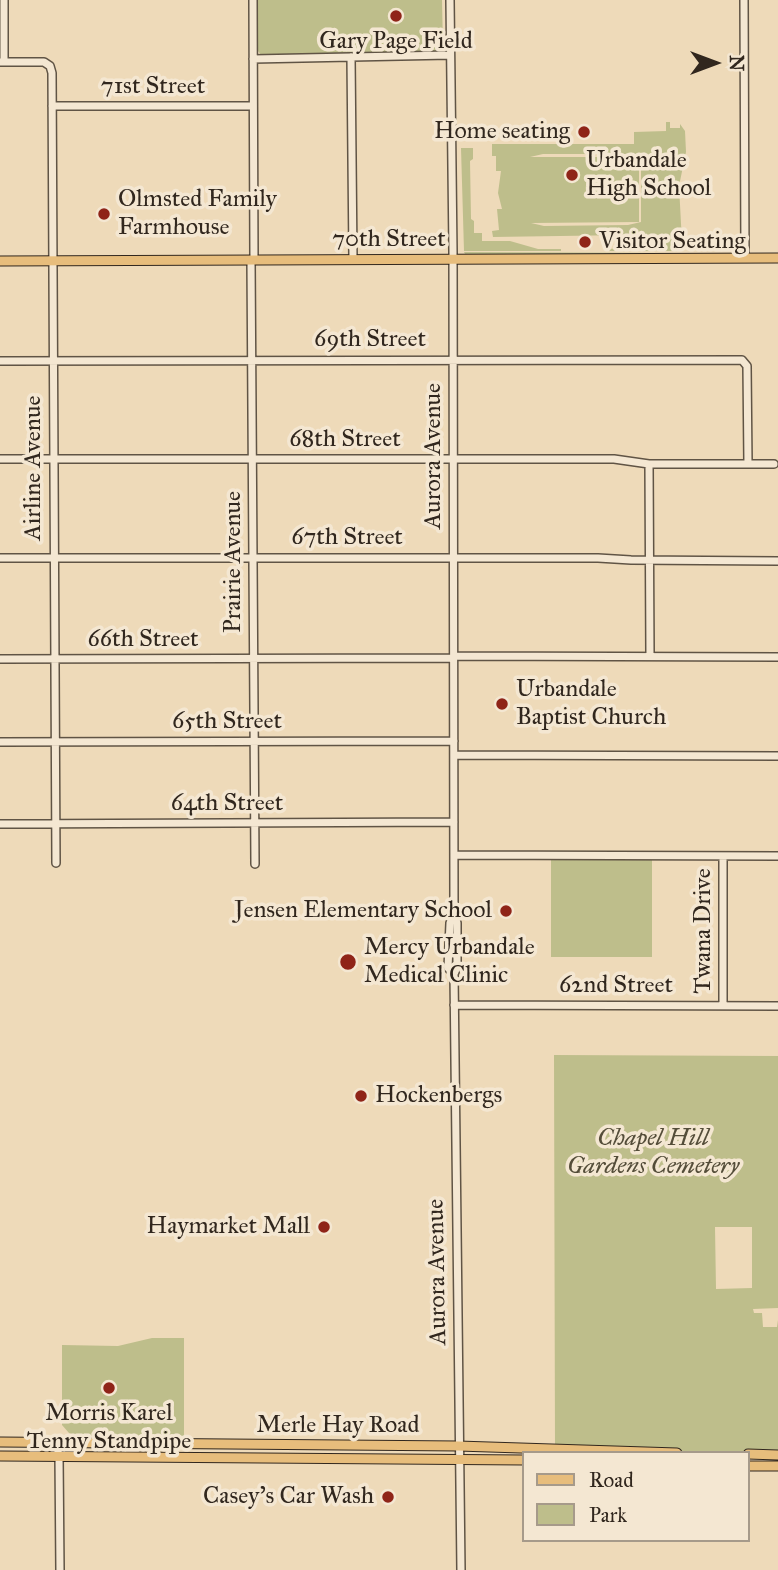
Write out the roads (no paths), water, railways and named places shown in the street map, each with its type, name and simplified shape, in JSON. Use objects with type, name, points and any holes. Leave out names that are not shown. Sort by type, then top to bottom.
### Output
[{"type":"main road","name":"70th Street","points":[[0,261],[778,258]]},
{"type":"main road","name":"Merle Hay Road","points":[[0,1442],[458,1446],[614,1451]]},
{"type":"main road","points":[[750,1454],[778,1455]]},
{"type":"main road","name":"Merle Hay Road","points":[[0,1456],[522,1460]]},
{"type":"main road","points":[[750,1466],[778,1466]]},
{"type":"street","points":[[2,62],[4,0]]},
{"type":"street","name":"Prairie Avenue","points":[[253,0],[255,864]]},
{"type":"street","name":"Aurora Avenue","points":[[450,0],[454,913],[450,923],[448,968],[454,974],[461,1570]]},
{"type":"street","points":[[744,0],[745,258]]},
{"type":"street","points":[[253,59],[450,55]]},
{"type":"street","points":[[351,57],[353,259]]},
{"type":"street","name":"Airline Avenue","points":[[2,62],[44,62],[51,68],[52,73],[55,863]]},
{"type":"street","name":"71st Street","points":[[52,106],[253,106]]},
{"type":"street","name":"69th Street","points":[[0,360],[740,360],[745,361],[747,366],[748,464]]},
{"type":"street","name":"68th Street","points":[[0,459],[614,459],[649,464],[774,464]]},
{"type":"street","points":[[649,464],[650,656]]},
{"type":"street","name":"67th Street","points":[[0,558],[598,558],[650,561],[778,561]]},
{"type":"street","name":"66th Street","points":[[0,659],[778,657]]},
{"type":"street","name":"65th Street","points":[[0,742],[454,741]]},
{"type":"street","points":[[454,755],[778,756]]},
{"type":"street","name":"64th Street","points":[[0,824],[454,822]]},
{"type":"street","points":[[454,855],[778,856]]},
{"type":"street","name":"Twana Drive","points":[[723,856],[723,1006]]},
{"type":"street","name":"62nd Street","points":[[454,1005],[778,1006]]},
{"type":"street","points":[[56,1443],[59,1456],[60,1570]]},
{"type":"place","name":"Gary Page Field","points":[[396,16]]},
{"type":"place","name":"Home seating","points":[[584,132]]},
{"type":"place","name":"Urbandale High School","points":[[572,175]]},
{"type":"place","name":"Olmsted Family Farmhouse","points":[[104,214]]},
{"type":"place","name":"Visitor Seating","points":[[585,242]]},
{"type":"place","name":"Urbandale Baptist Church","points":[[502,704]]},
{"type":"place","name":"Jensen Elementary School","points":[[506,911]]},
{"type":"place","name":"Mercy Urbandale Medical Clinic","points":[[348,962]]},
{"type":"place","name":"Hockenbergs","points":[[361,1096]]},
{"type":"place","name":"Haymarket Mall","points":[[324,1227]]},
{"type":"place","name":"Morris Karel Tenny Standpipe","points":[[109,1388]]},
{"type":"place","name":"Casey's Car Wash","points":[[388,1497]]},
{"type":"park label","name":"Chapel Hill Gardens Cemetery","points":[[653,1153]]}]
